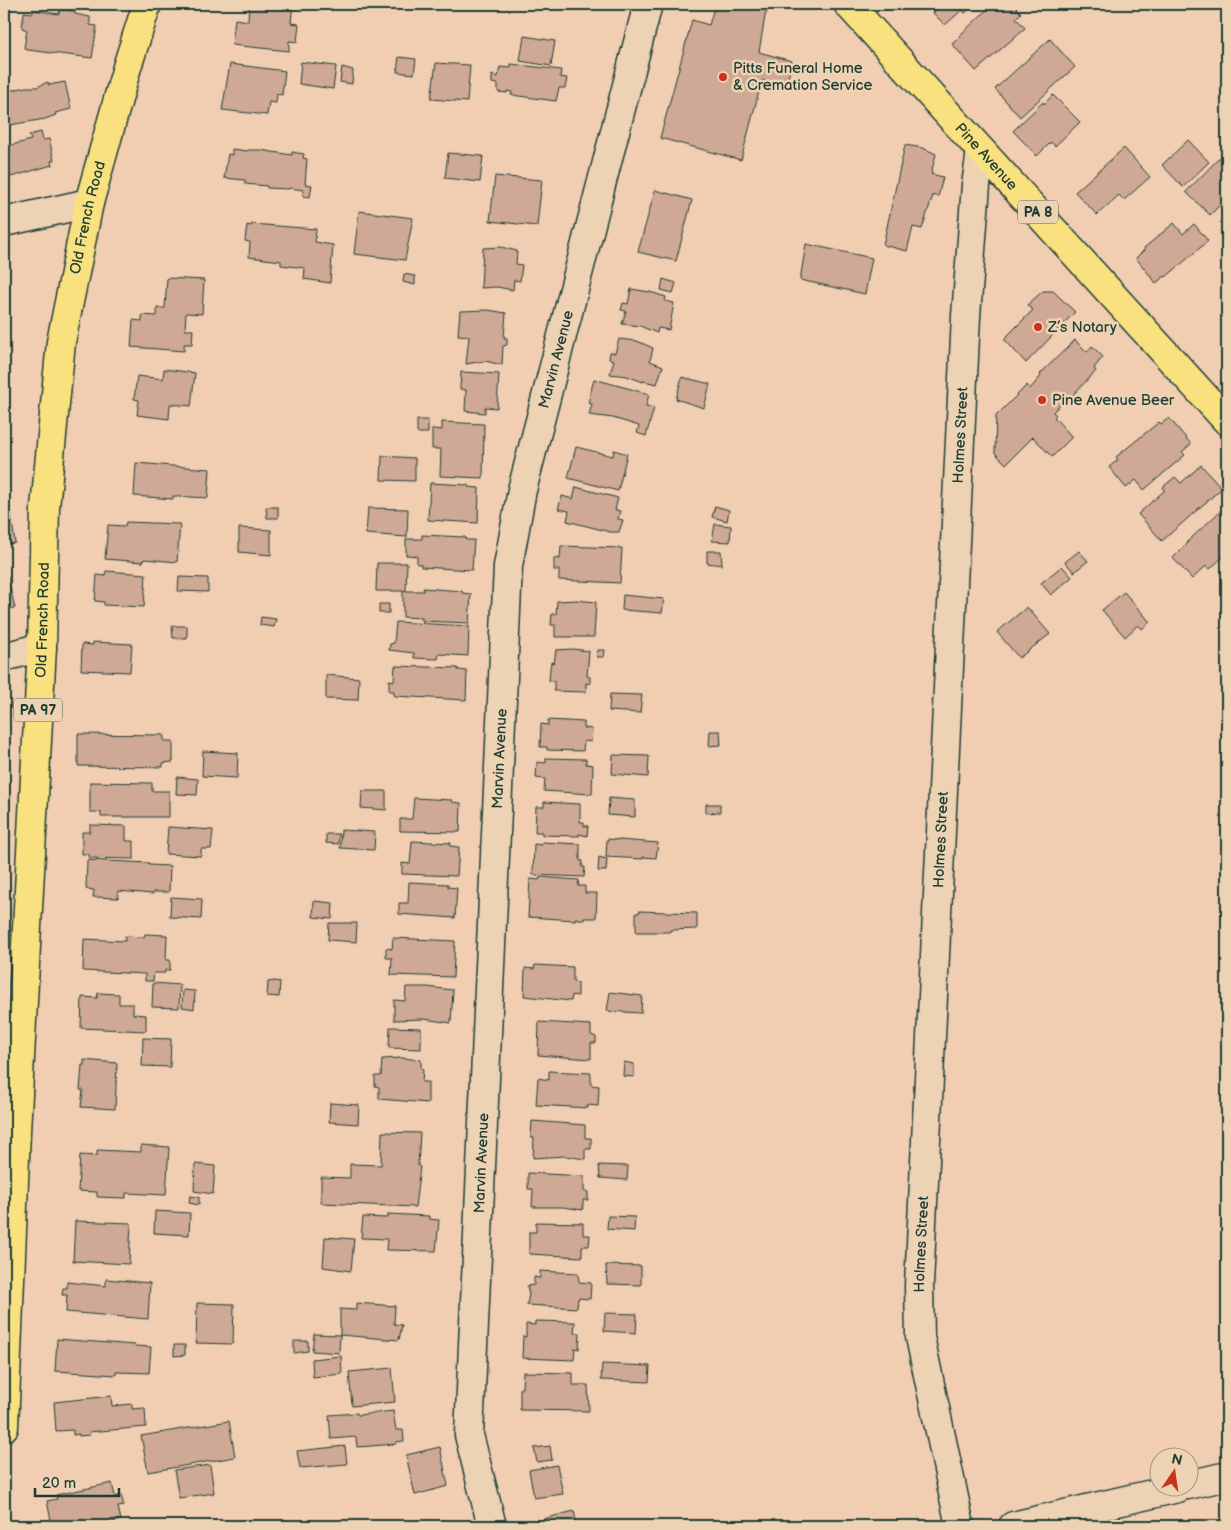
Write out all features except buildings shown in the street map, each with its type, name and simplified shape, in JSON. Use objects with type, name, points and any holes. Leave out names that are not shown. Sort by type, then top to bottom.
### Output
[{"type":"main road","name":"Old French Road","points":[[4,1427],[10,1134],[42,647],[45,508],[61,342],[89,203],[127,67],[147,4]]},
{"type":"main road","name":"Pine Avenue","points":[[848,4],[1227,421]]},
{"type":"street","name":"Marvin Avenue","points":[[492,1526],[469,1435],[508,566],[522,490],[648,4]]},
{"type":"street","name":"Holmes Street","points":[[960,1526],[920,1337],[919,1285],[965,325],[976,185],[981,150]]},
{"type":"street","points":[[4,222],[89,203]]},
{"type":"street","points":[[4,656],[42,647]]},
{"type":"street","points":[[1198,1483],[1227,1476]]},
{"type":"street","points":[[1012,1526],[1148,1495]]},
{"type":"place","name":"Pitts Funeral Home & Cremation Service","points":[[723,77]]},
{"type":"place","name":"Z’s Notary","points":[[1038,327]]},
{"type":"place","name":"Pine Avenue Beer","points":[[1042,400]]}]
